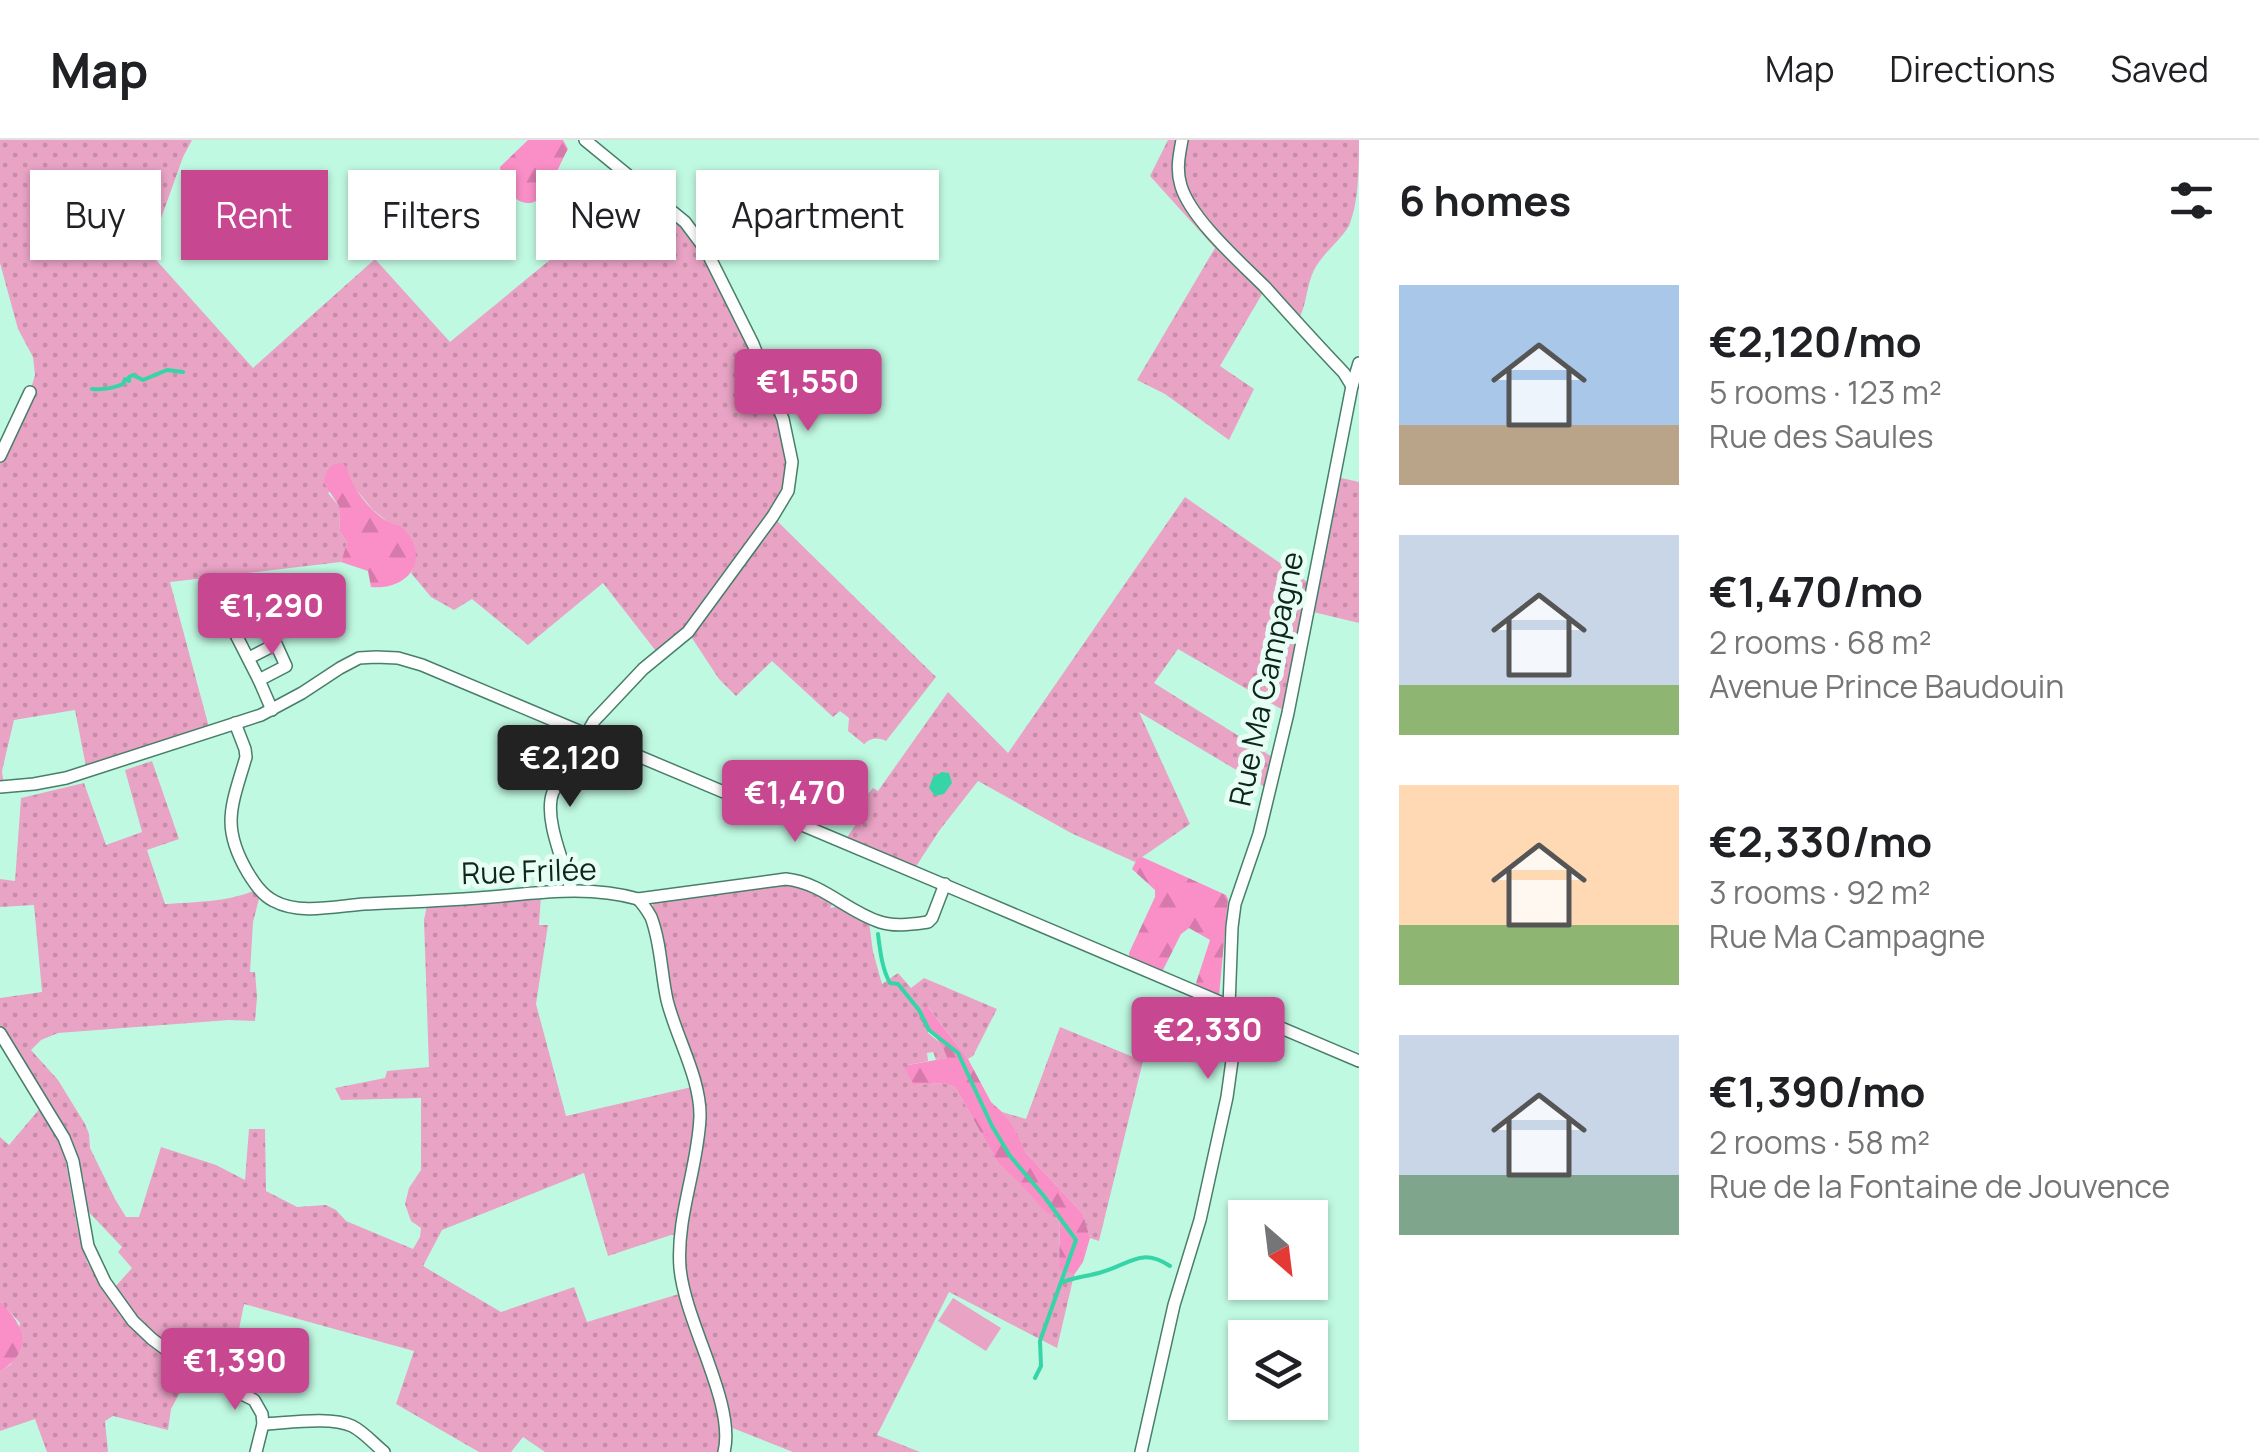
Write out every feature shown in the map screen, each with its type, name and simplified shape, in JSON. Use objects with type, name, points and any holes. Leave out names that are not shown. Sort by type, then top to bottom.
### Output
[{"type":"street","points":[[571,889],[549,802],[594,721],[643,669],[688,632],[780,507],[788,491],[792,462],[783,419],[753,344],[706,250],[685,222],[585,140]]},
{"type":"street","points":[[1182,140],[1178,174],[1191,207],[1352,386]]},
{"type":"street","name":"Rue Ma Campagne","points":[[1141,1452],[1227,1097],[1236,904],[1259,834],[1284,729],[1359,363]]},
{"type":"street","points":[[0,456],[30,392]]},
{"type":"street","points":[[231,625],[272,710]]},
{"type":"street","points":[[249,658],[276,644],[286,666],[260,680]]},
{"type":"street","points":[[0,787],[66,778],[272,710],[351,662],[376,656],[422,664],[1359,1061]]},
{"type":"street","name":"Rue Frilée","points":[[235,723],[246,757],[231,807],[231,831],[245,868],[271,900],[306,908],[571,889],[638,899],[771,880],[802,881],[884,924],[907,924],[932,918],[944,884]]},
{"type":"street","points":[[638,899],[653,926],[668,1002],[698,1100],[700,1115],[682,1224],[680,1271],[722,1405],[725,1450]]},
{"type":"street","points":[[0,1034],[64,1138],[73,1161],[88,1246],[96,1266],[121,1306],[143,1331],[195,1371],[254,1400],[263,1424],[256,1452]]},
{"type":"street","points":[[263,1424],[348,1424],[384,1452]]},
{"type":"shaded area","points":[[0,140],[192,140],[161,218],[161,170],[30,170],[30,260],[156,260],[253,368],[374,260],[450,342],[550,260],[676,260],[676,214],[696,242],[696,260],[706,260],[753,344],[792,462],[773,517],[936,677],[886,741],[874,739],[864,744],[848,731],[849,718],[840,711],[833,717],[772,661],[736,696],[719,679],[688,632],[659,655],[603,583],[528,645],[472,599],[454,610],[431,597],[411,573],[414,565],[393,526],[373,510],[349,481],[328,493],[339,506],[340,532],[347,542],[341,562],[170,582],[210,731],[87,772],[75,710],[14,720],[2,771],[4,787],[0,787],[0,456],[35,375],[33,357],[18,329],[0,263]]},
{"type":"shaded area","points":[[1168,140],[1359,140],[1357,195],[1349,226],[1314,270],[1297,322],[1265,289],[1220,366],[1254,389],[1229,440],[1165,394],[1137,380],[1215,248],[1150,176]]},
{"type":"shaded area","points":[[1333,476],[1359,482],[1359,623],[1309,611],[1288,713],[1178,649],[1154,683],[1277,760],[1270,790],[1139,712],[1190,824],[1135,862],[1071,833],[978,781],[913,871],[844,842],[856,824],[850,815],[873,788],[878,791],[948,692],[1008,753],[1185,497],[1313,586]]},
{"type":"shaded area","points":[[152,761],[179,839],[147,850],[165,904],[223,899],[256,890],[260,895],[253,922],[250,972],[255,972],[257,997],[255,1021],[58,1033],[41,1040],[31,1050],[58,1080],[85,1124],[90,1148],[126,1217],[139,1217],[161,1147],[216,1165],[245,1180],[249,1129],[265,1129],[266,1191],[297,1207],[326,1205],[346,1221],[413,1249],[421,1228],[411,1221],[405,1204],[409,1188],[421,1170],[421,1098],[341,1100],[335,1088],[385,1078],[387,1071],[429,1067],[424,920],[427,905],[541,896],[539,925],[548,925],[536,1004],[566,1116],[692,1087],[697,1126],[679,1235],[608,1256],[584,1173],[442,1230],[423,1266],[501,1312],[574,1287],[587,1322],[682,1293],[722,1420],[720,1452],[545,1452],[523,1437],[511,1452],[479,1452],[396,1404],[414,1351],[244,1304],[235,1350],[196,1365],[148,1331],[115,1287],[132,1268],[118,1252],[122,1247],[83,1206],[84,1180],[71,1144],[44,1094],[0,1028],[0,998],[42,992],[34,905],[0,907],[0,879],[15,881],[21,798],[84,783],[106,845],[142,832],[125,770]]},
{"type":"shaded area","points":[[949,773],[952,783],[944,794],[935,796],[929,788],[933,777]]},
{"type":"shaded area","points":[[782,884],[803,887],[833,902],[830,908],[840,906],[869,922],[882,984],[898,973],[911,988],[924,978],[997,1009],[968,1059],[928,1007],[928,1033],[944,1046],[947,1058],[936,1060],[933,1052],[927,1053],[928,1061],[908,1065],[915,1085],[943,1083],[955,1087],[998,1163],[1060,1215],[1059,1267],[1074,1275],[1057,1348],[949,1292],[877,1435],[920,1452],[793,1452],[730,1427],[684,1269],[683,1236],[700,1083],[674,1002],[653,902]]},
{"type":"shaded area","points":[[1060,1027],[1143,1061],[1099,1241],[1090,1238],[1083,1214],[1026,1153],[1002,1112],[1026,1119]]},
{"type":"shaded area","points":[[42,1106],[65,1157],[87,1262],[121,1316],[190,1374],[171,1409],[168,1430],[113,1416],[105,1421],[108,1452],[47,1452],[35,1419],[0,1431],[0,1372],[11,1364],[20,1323],[0,1301],[0,1137],[9,1145]]},
{"type":"shaded area","points":[[953,1298],[1001,1328],[986,1351],[938,1321]]},
{"type":"green space","points":[[528,140],[563,140],[568,149],[558,170],[536,170],[536,201],[531,203],[516,199],[516,170],[500,167]]},
{"type":"green space","points":[[342,463],[367,504],[384,519],[401,526],[412,540],[413,569],[400,582],[371,587],[368,571],[341,562],[347,542],[340,532],[339,506],[324,483],[328,469]]},
{"type":"green space","points":[[1142,857],[1226,895],[1219,996],[1197,988],[1210,940],[1189,928],[1181,934],[1160,976],[1130,963],[1129,953],[1155,897],[1155,890],[1132,869]]},
{"type":"green space","points":[[927,1006],[968,1059],[991,1102],[1012,1125],[1026,1153],[1083,1214],[1090,1238],[1083,1262],[1074,1275],[1059,1268],[1060,1215],[1047,1213],[998,1163],[955,1087],[943,1083],[914,1085],[905,1069],[908,1065],[947,1058],[939,1041],[918,1016]]},
{"type":"green space","points":[[0,1301],[20,1329],[22,1346],[0,1372]]},
{"type":"waterway","points":[[92,389],[123,384],[133,375],[143,380],[167,370],[183,372]]},
{"type":"waterway","points":[[878,934],[890,983],[898,984],[929,1030],[958,1053],[1010,1156],[1076,1240],[1040,1341],[1041,1366],[1035,1378]]},
{"type":"waterway","points":[[1063,1282],[1143,1257],[1170,1266]]}]
